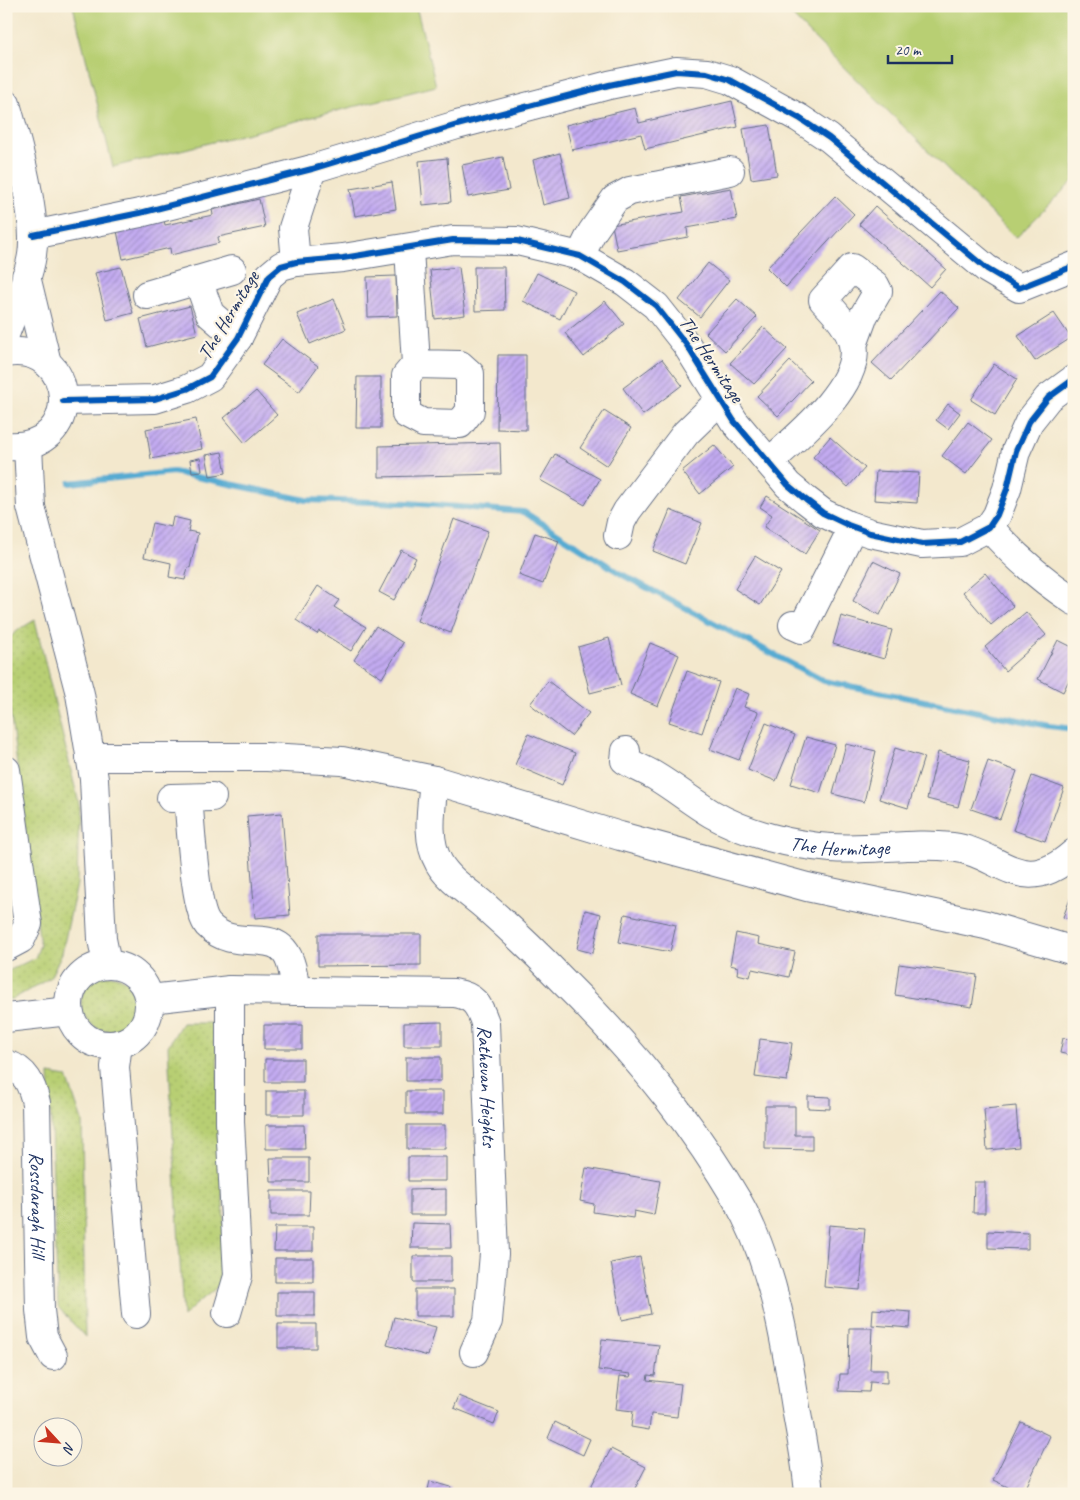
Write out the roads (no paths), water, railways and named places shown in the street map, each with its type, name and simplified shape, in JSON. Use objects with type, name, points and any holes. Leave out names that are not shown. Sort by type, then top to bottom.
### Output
[{"type":"street","points":[[33,235],[140,212],[312,169],[457,125],[609,85],[676,71],[707,73],[730,80],[765,98],[829,138],[987,269],[1006,282],[1019,288],[1074,266]]},
{"type":"street","points":[[6,104],[22,164],[33,235],[32,255],[6,332]]},
{"type":"street","points":[[296,262],[293,228],[312,169]]},
{"type":"street","points":[[580,256],[592,232],[615,199],[630,191],[730,171]]},
{"type":"street","name":"The Hermitage","points":[[63,401],[155,399],[186,389],[210,377],[238,338],[269,276],[281,266],[296,262],[409,249],[453,240],[492,239],[554,248],[580,256],[625,282],[656,306],[686,344],[734,421],[769,462],[806,500],[823,513],[853,527],[922,544],[960,542],[989,527]]},
{"type":"street","points":[[409,249],[416,364]]},
{"type":"street","name":"The Hermitage","points":[[148,295],[232,270]]},
{"type":"street","points":[[26,276],[47,363],[60,381],[63,401],[60,419],[45,438],[17,446],[80,694],[94,779],[102,940],[107,964]]},
{"type":"street","name":"The Hermitage","points":[[198,280],[210,314],[238,338]]},
{"type":"street","points":[[769,462],[818,416],[842,388],[851,368],[853,345]]},
{"type":"street","points":[[6,353],[24,352],[47,363]]},
{"type":"street","points":[[1074,379],[1048,398],[1029,422],[1016,451],[1007,489],[997,515],[989,527],[1010,551],[1048,584],[1074,601]]},
{"type":"street","name":"The Hermitage","points":[[618,536],[620,522],[627,511],[686,434],[720,400]]},
{"type":"street","points":[[793,625],[802,629],[853,527]]},
{"type":"street","name":"The Hermitage","points":[[626,751],[625,760],[657,777],[713,815],[740,827],[793,842],[832,848],[931,845],[955,848],[972,852],[1012,872],[1026,874],[1054,867],[1074,853]]},
{"type":"street","points":[[90,757],[267,757],[342,761],[434,780],[620,836],[798,884],[986,925],[1074,951]]},
{"type":"street","points":[[6,770],[28,924],[21,938],[6,946]]},
{"type":"street","points":[[434,780],[430,833],[438,862],[449,875],[488,908],[565,982],[642,1066],[695,1135],[737,1201],[754,1234],[766,1269],[789,1366],[809,1494]]},
{"type":"street","points":[[190,798],[199,907],[208,924],[218,932],[281,946],[291,958],[296,991]]},
{"type":"street","points":[[107,964],[128,968],[138,976],[146,986],[150,999],[146,1023],[139,1033],[129,1040],[118,1044],[106,1045],[93,1042],[82,1035],[74,1024],[69,1011],[69,998],[73,986],[80,976],[91,968],[107,964]]},
{"type":"street","points":[[227,1313],[238,1276],[230,1122],[230,990]]},
{"type":"street","name":"Rathevan Heights","points":[[150,999],[230,990],[454,993],[469,997],[478,1004],[485,1023],[494,1254],[488,1321],[474,1352]]},
{"type":"street","points":[[6,1018],[69,1011]]},
{"type":"street","points":[[118,1044],[115,1067],[136,1314]]},
{"type":"street","name":"Rossdaragh Hill","points":[[6,1064],[17,1068],[27,1078],[32,1086],[36,1103],[40,1310],[43,1337],[53,1356]]},
{"type":"waterway","points":[[70,483],[173,472],[306,500],[408,503],[524,512],[623,575],[824,681],[1049,726],[1074,729]]}]
